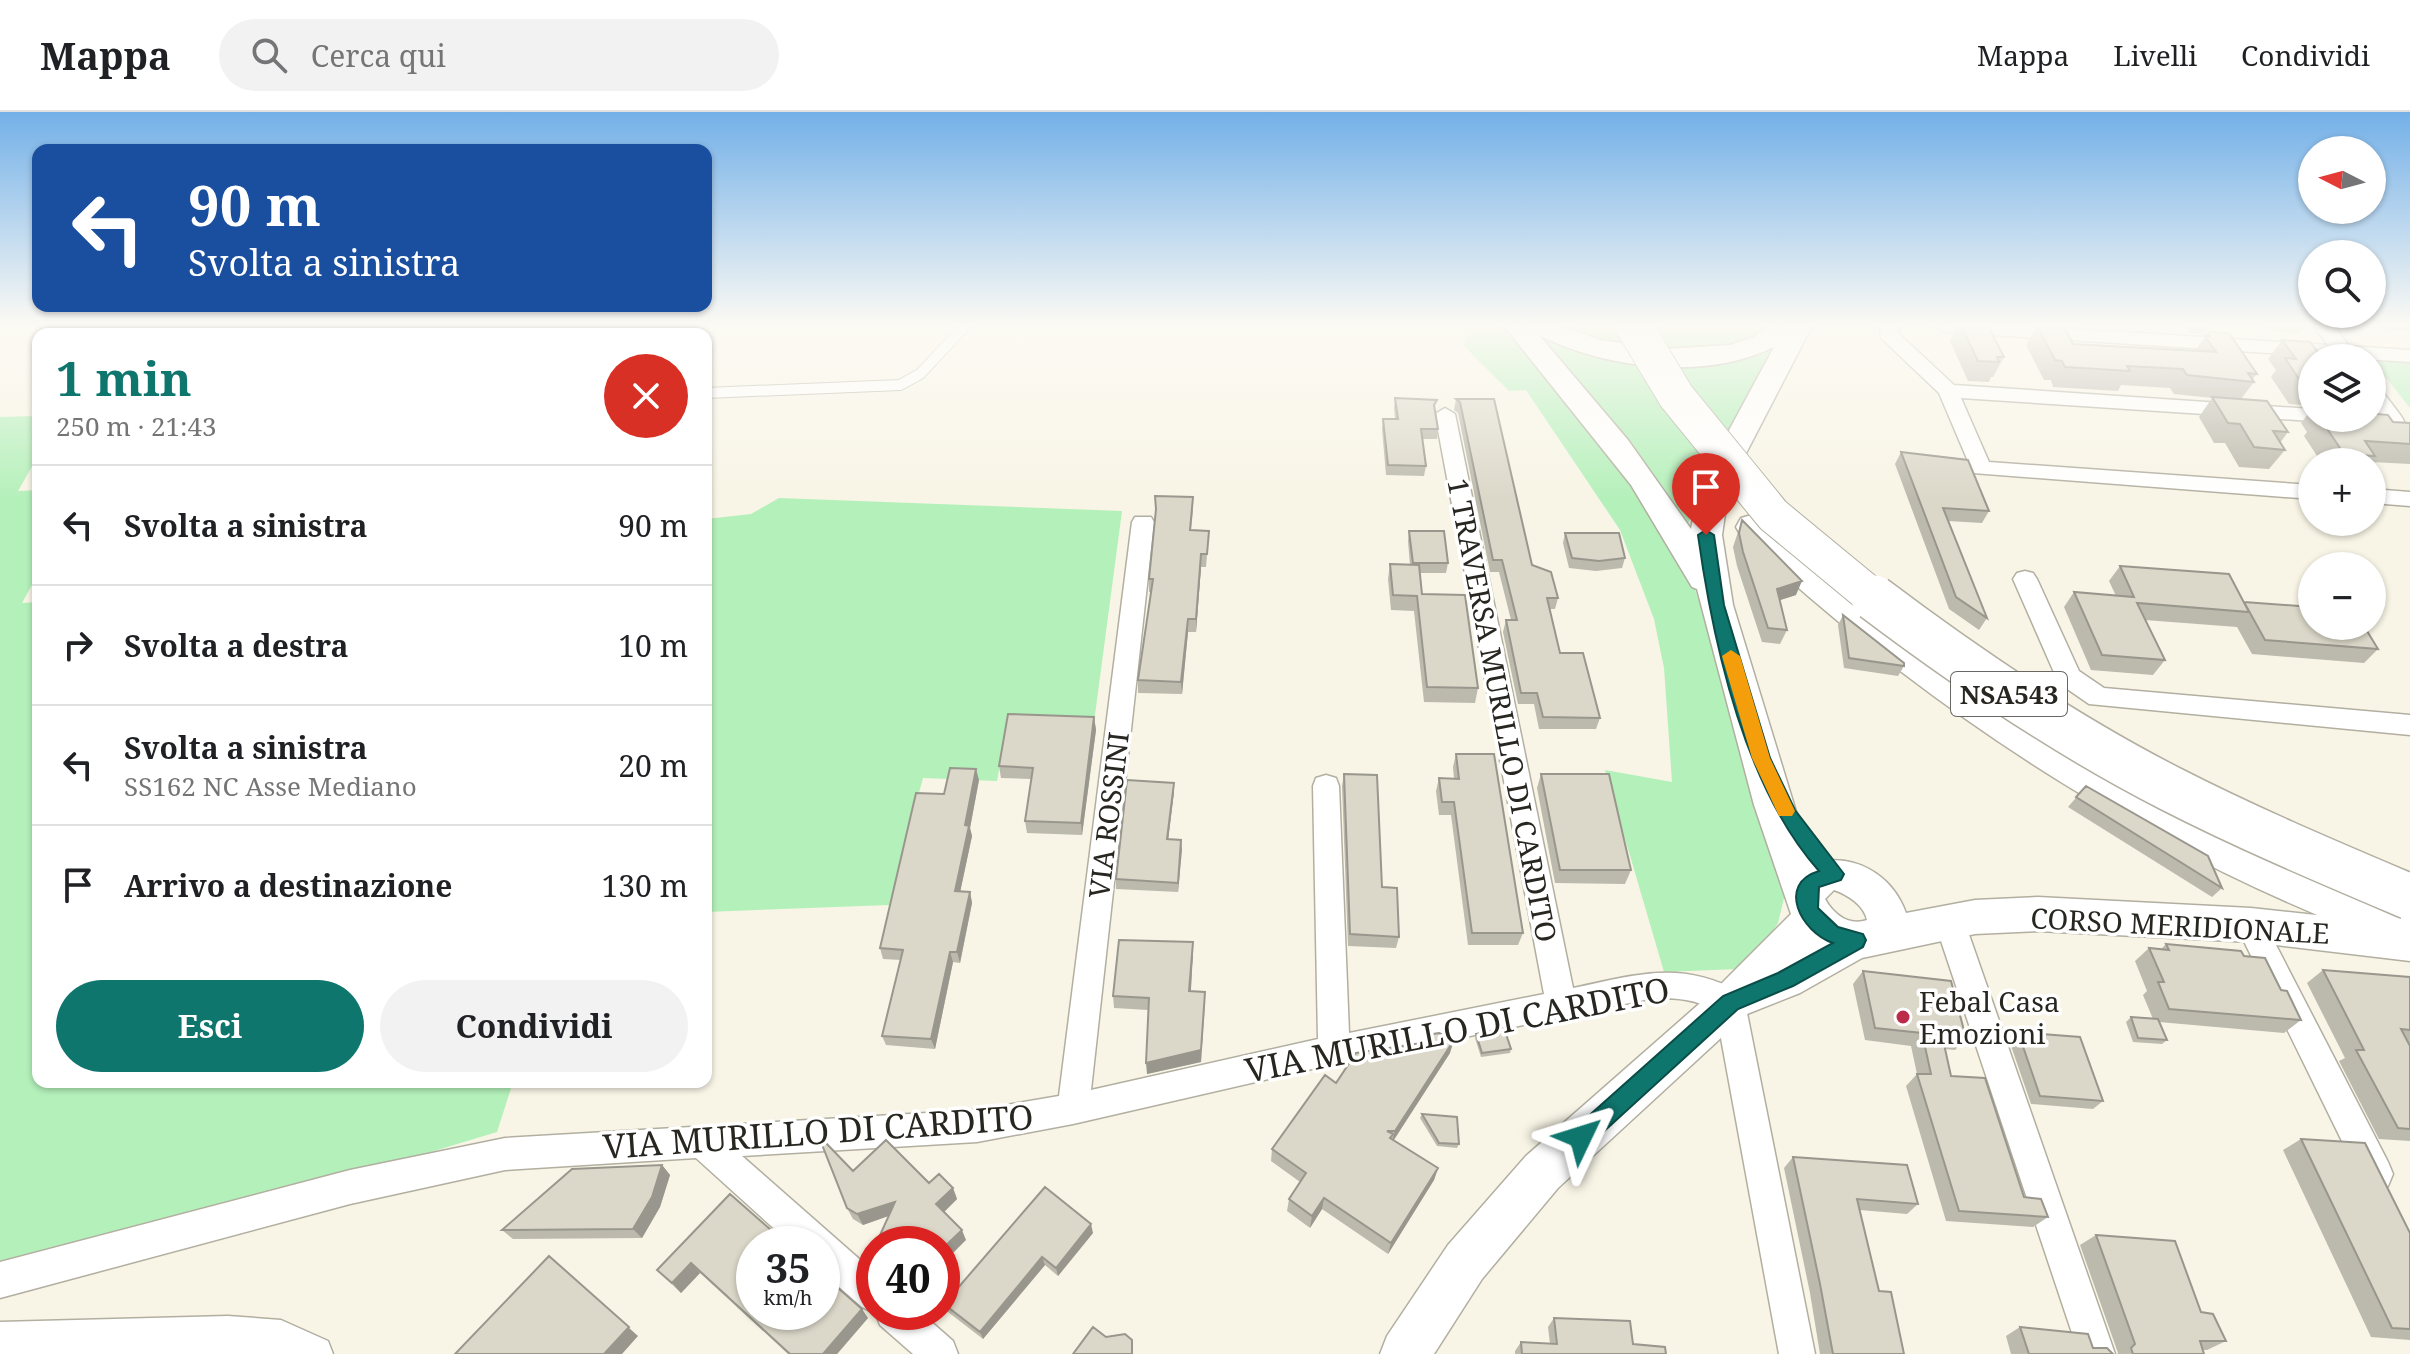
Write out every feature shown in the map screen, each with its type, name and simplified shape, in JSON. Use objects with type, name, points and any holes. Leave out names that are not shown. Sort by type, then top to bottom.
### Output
[{"type":"highway","name":"NSA543","points":[[1642,384],[1692,459],[1755,527],[1828,595],[1916,661],[2027,738],[2225,852],[2410,930]]},
{"type":"highway","name":"NSA543","points":[[1669,384],[1773,515],[1851,581],[1989,682],[2071,734],[2170,789],[2274,839],[2410,897]]},
{"type":"street","points":[[1565,384],[1684,538],[1716,605]]},
{"type":"street","points":[[1768,384],[1714,486],[1706,535],[1716,605],[1773,805],[1830,895],[1832,934],[1866,938]]},
{"type":"street","points":[[1941,384],[1948,391],[1981,468],[2298,491]]},
{"type":"street","points":[[1948,391],[2298,414]]},
{"type":"street","points":[[2386,405],[2402,421]]},
{"type":"street","name":"1 TRAVERSA MURILLO DI CARDITO","points":[[1445,414],[1562,1006]]},
{"type":"street","points":[[2386,497],[2410,499]]},
{"type":"street","name":"VIA ROSSINI","points":[[1073,1109],[1143,522]]},
{"type":"street","points":[[2025,579],[2069,677],[2098,697],[2410,725]]},
{"type":"street","points":[[1326,786],[1334,1050]]},
{"type":"street","points":[[1830,895],[1950,923],[2097,1354]]},
{"type":"street","points":[[1405,1354],[1465,1262],[1542,1172],[1730,1003],[1830,895],[1879,897],[1887,919],[1884,929],[1785,980],[1730,1003]]},
{"type":"street","name":"CORSO MERIDIONALE","points":[[1866,938],[1975,917],[2038,914],[2251,925],[2410,943]]},
{"type":"street","points":[[2251,925],[2389,1200]]},
{"type":"street","name":"VIA MURILLO DI CARDITO","points":[[0,1280],[350,1187],[505,1154],[977,1126],[1073,1109],[1334,1050],[1654,985],[1707,988],[1730,1003]]},
{"type":"street","points":[[1730,1003],[1797,1354]]},
{"type":"street","points":[[702,1142],[797,1226]]},
{"type":"street","points":[[840,1265],[856,1279]]},
{"type":"street","points":[[913,1330],[940,1354]]},
{"type":"street","points":[[0,1340],[228,1334],[281,1338],[315,1354]]},
{"type":"lane","points":[[712,393],[902,384]]},
{"type":"green space","points":[[1502,384],[1553,384],[1609,450],[1692,580],[1742,733],[1785,894],[1778,923],[1753,962],[1738,969],[1664,972],[1605,770],[1672,782],[1664,668],[1654,619],[1620,530],[1526,390],[1509,391]]},
{"type":"green space","points":[[1573,384],[1757,384],[1716,454],[1687,528]]},
{"type":"green space","points":[[2391,384],[2410,384],[2410,408]]},
{"type":"green space","points":[[32,416],[32,466],[18,491],[32,490],[32,585],[22,603],[32,602],[32,1088],[511,1088],[497,1132],[0,1289],[0,417]]},
{"type":"green space","points":[[779,498],[1122,511],[1093,730],[1007,726],[997,781],[923,778],[889,905],[712,912],[712,518],[751,514]]},
{"type":"building","points":[[2212,397],[2267,401],[2288,432],[2273,431],[2285,450],[2254,447],[2240,424],[2228,423]]},
{"type":"building","points":[[1395,398],[1437,400],[1434,405],[1438,429],[1421,429],[1426,466],[1388,465],[1383,419],[1398,419]]},
{"type":"building","points":[[1456,399],[1494,399],[1532,565],[1551,572],[1558,598],[1547,598],[1560,653],[1583,653],[1600,718],[1543,717],[1537,693],[1521,693],[1506,620],[1517,620],[1502,560],[1493,560],[1460,402]]},
{"type":"building","points":[[2386,415],[2393,422],[2410,423],[2410,444],[2365,441],[2370,448],[2340,448],[2329,432],[2386,432]]},
{"type":"building","points":[[1901,452],[1968,460],[1989,511],[1943,508],[1987,618],[1956,597]]},
{"type":"building","points":[[1155,496],[1193,497],[1190,530],[1209,531],[1207,554],[1201,554],[1196,619],[1188,619],[1181,682],[1138,680],[1153,579],[1149,579]]},
{"type":"building","points":[[1742,520],[1802,581],[1777,589],[1787,630],[1768,628],[1743,552],[1739,533]]},
{"type":"building","points":[[1409,531],[1444,531],[1448,563],[1413,563]]},
{"type":"building","points":[[1565,533],[1619,533],[1625,558],[1599,561],[1572,558]]},
{"type":"building","points":[[1390,564],[1419,565],[1422,594],[1465,595],[1478,688],[1427,687],[1417,596],[1393,595]]},
{"type":"building","points":[[2120,566],[2229,574],[2249,612],[2137,603],[2165,660],[2102,655],[2074,592],[2134,597]]},
{"type":"building","points":[[2244,602],[2298,606],[2298,640],[2373,640],[2378,649],[2265,640]]},
{"type":"building","points":[[1843,615],[1904,663],[1904,666],[1849,658]]},
{"type":"building","points":[[1008,714],[1094,717],[1081,823],[1025,821],[1033,768],[999,766]]},
{"type":"building","points":[[1456,754],[1494,754],[1523,933],[1472,933],[1454,802],[1442,802],[1439,778],[1459,779]]},
{"type":"building","points":[[950,768],[976,769],[965,825],[969,826],[955,891],[970,892],[957,952],[950,952],[931,1039],[882,1036],[903,950],[880,948],[916,793],[944,794]]},
{"type":"building","points":[[1344,774],[1377,775],[1382,887],[1397,888],[1399,937],[1350,934]]},
{"type":"building","points":[[1541,774],[1609,774],[1631,870],[1560,870]]},
{"type":"building","points":[[1127,780],[1174,783],[1167,839],[1181,840],[1178,883],[1116,879]]},
{"type":"building","points":[[2086,786],[2208,856],[2222,888],[2076,797]]},
{"type":"building","points":[[1119,940],[1193,942],[1189,991],[1205,992],[1201,1050],[1146,1063],[1149,998],[1113,996]]},
{"type":"building","points":[[2166,944],[2241,951],[2244,956],[2265,958],[2281,990],[2287,991],[2301,1020],[2169,1009],[2158,982],[2164,982],[2149,948],[2169,950]]},
{"type":"building","points":[[2323,970],[2410,977],[2410,1030],[2401,1029],[2410,1046],[2410,1129],[2398,1128],[2356,1050],[2364,1050]]},
{"type":"building","points":[[1863,971],[1951,981],[1966,1038],[1942,1035],[1951,1076],[1985,1078],[2024,1197],[2041,1199],[2048,1217],[1959,1211],[1917,1074],[1931,1074],[1922,1033],[1875,1028]]},
{"type":"building","points":[[2131,1017],[2158,1019],[2167,1040],[2138,1038]]},
{"type":"building","points":[[1504,1028],[1511,1049],[1482,1053],[1476,1034]]},
{"type":"building","points":[[2018,1032],[2080,1037],[2103,1101],[2040,1096]]},
{"type":"building","points":[[1439,1033],[1454,1040],[1395,1131],[1387,1131],[1393,1134],[1390,1138],[1438,1168],[1391,1243],[1324,1198],[1312,1216],[1289,1199],[1306,1173],[1272,1149],[1325,1075],[1336,1083],[1356,1053],[1428,1042],[1433,1034]]},
{"type":"building","points":[[1422,1114],[1457,1117],[1459,1144],[1439,1143]]},
{"type":"building","points":[[2301,1139],[2365,1143],[2410,1233],[2410,1329],[2392,1328]]},
{"type":"building","points":[[886,1140],[929,1183],[939,1174],[953,1188],[936,1204],[958,1226],[884,1226],[895,1202],[857,1214],[847,1208],[821,1142],[825,1142],[853,1171]]},
{"type":"building","points":[[1793,1157],[1907,1165],[1918,1204],[1857,1199],[1879,1291],[1891,1292],[1904,1354],[1833,1354]]},
{"type":"building","points":[[662,1165],[652,1197],[633,1229],[502,1230],[572,1169]]},
{"type":"building","points":[[1045,1187],[1091,1224],[1056,1268],[1042,1257],[980,1332],[960,1316],[960,1285]]},
{"type":"building","points":[[730,1194],[766,1226],[736,1226],[736,1304],[691,1263],[672,1283],[657,1270]]},
{"type":"building","points":[[2096,1235],[2175,1241],[2201,1312],[2213,1314],[2226,1341],[2200,1341],[2204,1354],[2133,1354],[2131,1348],[2135,1344]]},
{"type":"building","points":[[549,1256],[629,1327],[604,1354],[455,1354]]},
{"type":"building","points":[[840,1290],[856,1304],[856,1316],[823,1354],[790,1354],[764,1330],[840,1330]]},
{"type":"building","points":[[1554,1318],[1630,1321],[1633,1344],[1665,1347],[1666,1354],[1522,1354],[1521,1342],[1557,1344]]},
{"type":"building","points":[[1093,1327],[1106,1337],[1125,1334],[1132,1340],[1132,1354],[1073,1354]]},
{"type":"building","points":[[2020,1327],[2088,1334],[2093,1348],[2107,1348],[2113,1354],[2029,1354]]},
{"type":"slow traffic","points":[[1731,656],[1761,758],[1786,811]]},
{"type":"place","name":"Febal Casa Emozioni","points":[[1903,1017]]},
{"type":"route","points":[[1581,1137],[1730,1003],[1785,980],[1856,940],[1832,934],[1813,918],[1808,909],[1805,900],[1812,881],[1834,874],[1807,844],[1787,814],[1761,758],[1716,605],[1706,535]]}]
